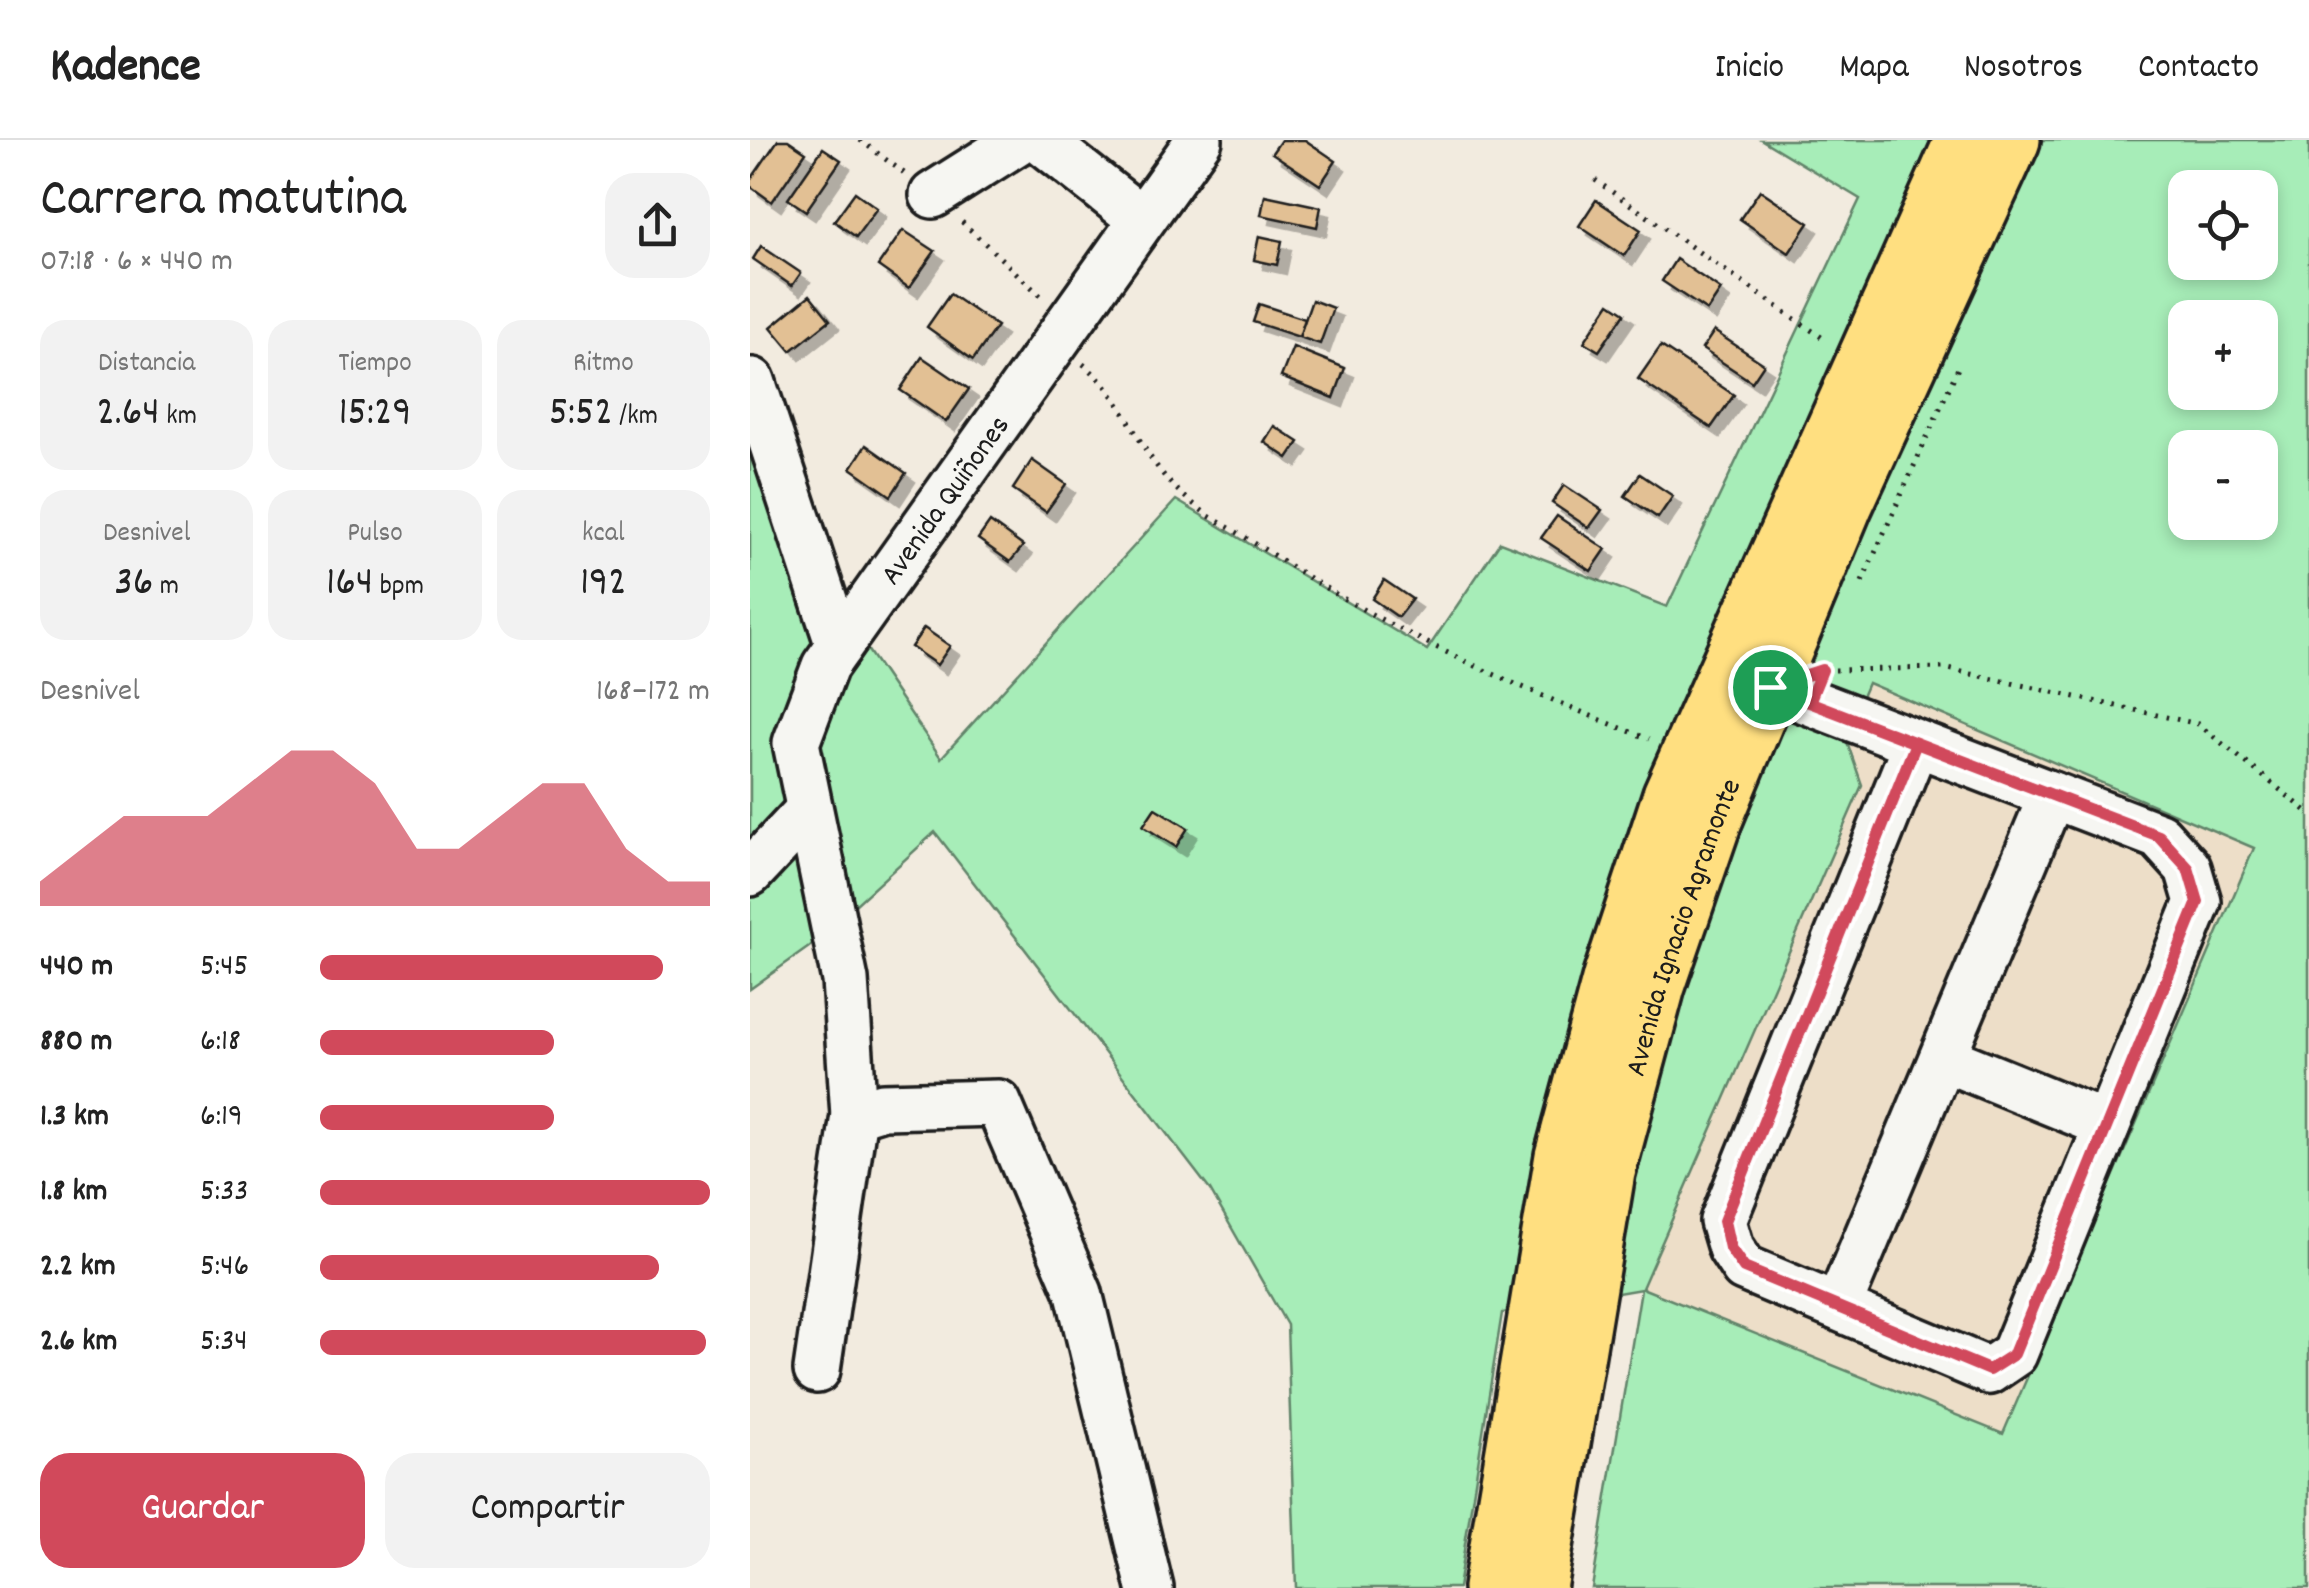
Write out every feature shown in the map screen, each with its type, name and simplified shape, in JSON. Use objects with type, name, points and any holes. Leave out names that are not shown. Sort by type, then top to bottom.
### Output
[{"type":"main road","name":"Avenida Ignacio Agramonte","points":[[1490,1588],[1563,1156],[1611,977],[1689,754],[1782,682],[1862,365],[1963,140]]},
{"type":"main road","name":"Avenida Ignacio Agramonte","points":[[1538,1588],[1612,1154],[1657,986],[1714,820],[1782,682],[1846,504],[2012,140]]},
{"type":"street","points":[[933,195],[1020,140]]},
{"type":"street","points":[[1042,140],[1142,220]]},
{"type":"street","name":"Avenida Quiñones","points":[[817,1370],[854,1115],[845,980],[796,743],[824,666],[1199,140]]},
{"type":"street","points":[[752,382],[839,646]]},
{"type":"street","points":[[1782,682],[1916,743],[2159,836],[2188,868],[2198,902],[2014,1354],[1989,1370],[1744,1268],[1730,1248],[1724,1221],[1916,743]]},
{"type":"street","points":[[1838,1308],[2052,795]]},
{"type":"street","points":[[750,873],[808,811]]},
{"type":"street","points":[[1943,1058],[2107,1125]]},
{"type":"street","points":[[854,1115],[884,1106],[998,1103],[1079,1293],[1150,1588]]},
{"type":"path","points":[[860,140],[933,195],[1062,333],[1110,388],[1161,472],[1192,504],[1340,597],[1410,634],[1582,713],[1689,754]]},
{"type":"path","points":[[1595,180],[1862,365]]},
{"type":"path","points":[[1860,588],[1962,358]]},
{"type":"path","points":[[1782,682],[1944,668],[2198,724],[2309,813]]},
{"type":"shaded area","points":[[1868,682],[2254,848],[2003,1434],[1642,1288],[1862,785],[1845,736]]},
{"type":"green space","points":[[1762,140],[2309,140],[2309,1588],[1592,1588],[1641,1289],[1502,1313],[1458,1588],[1296,1588],[1287,1325],[1210,1190],[935,832],[809,947],[750,989],[750,378],[818,547],[867,649],[941,758],[1176,500],[1427,650],[1500,542],[1667,607],[1860,199]],"holes":[[[1868,683],[2254,848],[2003,1434],[1642,1288],[1862,785],[1845,736]]]},
{"type":"building","points":[[778,140],[788,140],[806,152],[772,202],[750,186],[750,181]]},
{"type":"building","points":[[1281,140],[1305,140],[1336,161],[1320,185],[1272,153]]},
{"type":"building","points":[[823,148],[841,160],[806,211],[788,199]]},
{"type":"building","points":[[1760,190],[1809,223],[1789,253],[1740,219]]},
{"type":"building","points":[[855,192],[877,208],[856,237],[834,221]]},
{"type":"building","points":[[1265,195],[1321,207],[1317,227],[1261,215]]},
{"type":"building","points":[[1596,200],[1641,230],[1624,256],[1579,226]]},
{"type":"building","points":[[903,230],[935,251],[909,288],[878,266]]},
{"type":"building","points":[[1259,236],[1282,241],[1277,265],[1254,260]]},
{"type":"building","points":[[761,246],[801,273],[792,286],[753,259]]},
{"type":"building","points":[[1676,259],[1721,290],[1707,311],[1662,281]]},
{"type":"building","points":[[950,294],[997,326],[973,360],[927,327]]},
{"type":"building","points":[[810,295],[830,320],[791,351],[771,327]]},
{"type":"building","points":[[1312,300],[1333,308],[1320,344],[1299,337]]},
{"type":"building","points":[[1610,303],[1625,313],[1599,351],[1584,342]]},
{"type":"building","points":[[1259,304],[1305,319],[1299,337],[1253,322]]},
{"type":"building","points":[[1714,331],[1764,364],[1752,382],[1702,349]]},
{"type":"building","points":[[1661,346],[1734,395],[1711,428],[1638,379]]},
{"type":"building","points":[[1293,347],[1345,368],[1334,398],[1281,377]]},
{"type":"building","points":[[922,357],[969,389],[946,422],[900,390]]},
{"type":"building","points":[[1274,426],[1299,442],[1288,458],[1264,442]]},
{"type":"building","points":[[866,445],[906,473],[891,496],[851,468]]},
{"type":"building","points":[[1032,460],[1066,484],[1046,512],[1013,489]]},
{"type":"building","points":[[1640,474],[1673,496],[1658,518],[1625,496]]},
{"type":"building","points":[[1564,485],[1602,510],[1589,528],[1552,503]]},
{"type":"building","points":[[1557,516],[1606,549],[1591,571],[1541,538]]},
{"type":"building","points":[[990,522],[1023,546],[1010,562],[978,539]]},
{"type":"building","points":[[1384,580],[1412,599],[1398,617],[1372,599]]},
{"type":"building","points":[[924,628],[950,646],[937,665],[911,647]]},
{"type":"building","points":[[1155,808],[1188,828],[1176,847],[1143,826]]},
{"type":"route","points":[[1770,687],[1809,702],[2159,836],[2188,868],[2198,902],[2014,1354],[1989,1370],[1744,1268],[1730,1248],[1724,1221],[1916,743],[1809,702],[1822,670],[1770,687]]}]
